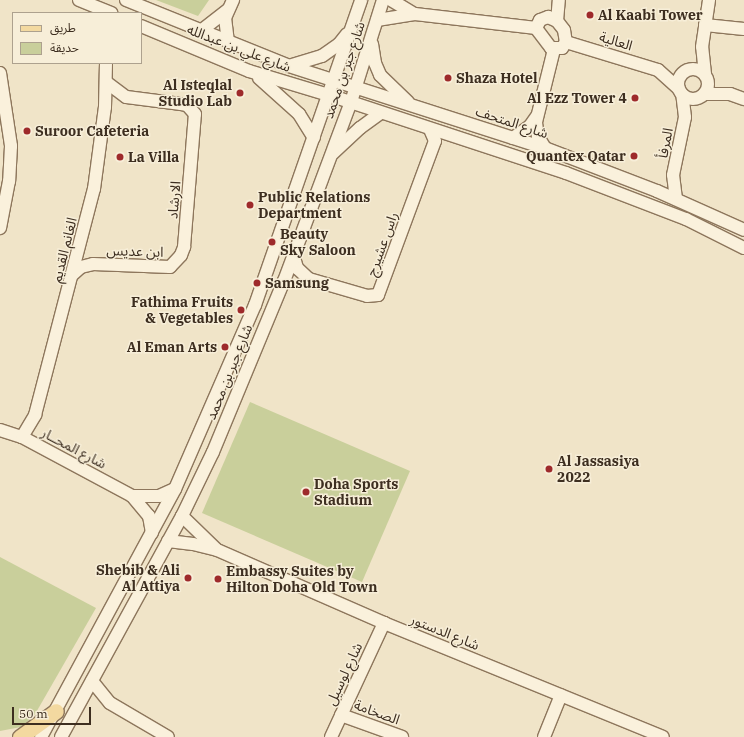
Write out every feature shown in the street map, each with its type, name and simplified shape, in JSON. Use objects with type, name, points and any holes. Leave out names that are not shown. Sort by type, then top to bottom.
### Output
[{"type":"main road","points":[[20,737],[56,711]]},
{"type":"street","points":[[78,0],[109,12]]},
{"type":"street","name":"شارع علي بن عبدالله","points":[[126,0],[289,66],[334,79]]},
{"type":"street","name":"شارع جبر بن محمد","points":[[41,737],[175,489],[255,305],[361,0]]},
{"type":"street","name":"شارع جبر بن محمد","points":[[61,737],[182,516],[213,452],[293,254],[357,87],[383,0]]},
{"type":"street","points":[[391,0],[415,14]]},
{"type":"street","points":[[557,21],[559,0]]},
{"type":"street","points":[[702,96],[706,76],[702,47],[709,0]]},
{"type":"street","points":[[202,30],[230,5]]},
{"type":"street","points":[[228,42],[225,26],[230,5]]},
{"type":"street","points":[[377,20],[415,14],[536,28],[554,49]]},
{"type":"street","points":[[536,28],[544,18],[552,18],[557,21],[564,30],[566,42],[562,48],[554,49]]},
{"type":"street","points":[[705,24],[744,29]]},
{"type":"street","name":"شارع علي بن عبدالله","points":[[142,26],[249,71],[351,102]]},
{"type":"street","points":[[289,66],[322,56],[339,44],[351,29]]},
{"type":"street","points":[[371,39],[375,63],[380,75],[414,107]]},
{"type":"street","name":"العالية","points":[[566,42],[658,70],[689,69]]},
{"type":"street","points":[[702,47],[689,69],[679,77],[680,91],[691,99],[702,96],[730,94],[744,98]]},
{"type":"street","points":[[545,148],[537,133],[538,115],[554,49]]},
{"type":"street","name":"الغانم القديم","points":[[22,437],[34,415],[72,275],[98,170],[105,107],[106,64]]},
{"type":"street","points":[[689,69],[706,76],[730,94]]},
{"type":"street","name":"العالية","points":[[658,70],[680,91]]},
{"type":"street","points":[[249,71],[284,98],[299,114],[314,138]]},
{"type":"street","points":[[0,73],[11,146],[9,181],[0,228]]},
{"type":"street","name":"شارع المتحف","points":[[334,79],[414,107],[545,148],[657,191],[744,230]]},
{"type":"street","points":[[105,107],[126,97],[106,82]]},
{"type":"street","name":"المرفأ","points":[[676,199],[674,175],[685,117],[680,91]]},
{"type":"street","name":"المرفأ","points":[[685,117],[702,96]]},
{"type":"street","name":"الارشاد","points":[[126,97],[181,104],[195,114],[185,242],[181,256],[175,263]]},
{"type":"street","points":[[351,102],[566,173],[648,203],[744,248]]},
{"type":"street","points":[[329,158],[356,132],[381,113]]},
{"type":"street","points":[[513,138],[530,126],[538,115]]},
{"type":"street","name":"راس عشيرج","points":[[293,254],[297,268],[309,279],[367,296],[378,295],[435,141],[430,129]]},
{"type":"street","name":"المرفأ","points":[[657,191],[674,175]]},
{"type":"street","name":"ابن عديس","points":[[78,250],[85,260],[93,264]]},
{"type":"street","name":"ابن عديس","points":[[72,275],[81,267],[93,264],[167,268],[175,263]]},
{"type":"street","name":"شارع المحــار","points":[[0,430],[22,437],[132,496],[149,516],[152,533]]},
{"type":"street","name":"شارع المحــار","points":[[132,496],[159,496],[175,489]]},
{"type":"street","name":"شارع الدستور","points":[[182,516],[217,550]]},
{"type":"street","name":"شارع الدستور","points":[[168,541],[193,544],[217,550],[384,623],[561,695],[641,733],[662,737]]},
{"type":"street","name":"شارع لوسيل","points":[[331,737],[384,623]]},
{"type":"street","points":[[92,681],[110,703],[168,737]]},
{"type":"street","points":[[544,737],[561,695]]},
{"type":"street","name":"الصخامة","points":[[341,715],[402,737]]},
{"type":"green space","points":[[156,0],[209,0],[198,16]]},
{"type":"green space","name":"Doha Sports Stadium","points":[[250,402],[410,471],[362,582],[202,513]]},
{"type":"green space","points":[[0,557],[96,608],[34,716],[21,727],[0,731]]},
{"type":"place","name":"Al Kaabi Tower","points":[[590,15]]},
{"type":"place","name":"Shaza Hotel","points":[[448,78]]},
{"type":"place","name":"Al Isteqlal Studio Lab","points":[[240,93]]},
{"type":"place","name":"Al Ezz Tower 4","points":[[635,98]]},
{"type":"place","name":"Suroor Cafeteria","points":[[27,131]]},
{"type":"place","name":"Quantex Qatar","points":[[634,156]]},
{"type":"place","name":"La Villa","points":[[120,157]]},
{"type":"place","name":"Public Relations Department","points":[[250,205]]},
{"type":"place","name":"Beauty Sky Saloon","points":[[272,242]]},
{"type":"place","name":"Samsung","points":[[257,283]]},
{"type":"place","name":"Fathima Fruits & Vegetables","points":[[241,310]]},
{"type":"place","name":"Al Eman Arts","points":[[225,347]]},
{"type":"place","name":"Al Jassasiya 2022","points":[[549,469]]},
{"type":"place","name":"Doha Sports Stadium","points":[[306,492]]},
{"type":"place","name":"Shebib & Ali Al Attiya","points":[[188,578]]},
{"type":"place","name":"Embassy Suites by Hilton Doha Old Town","points":[[218,579]]}]
